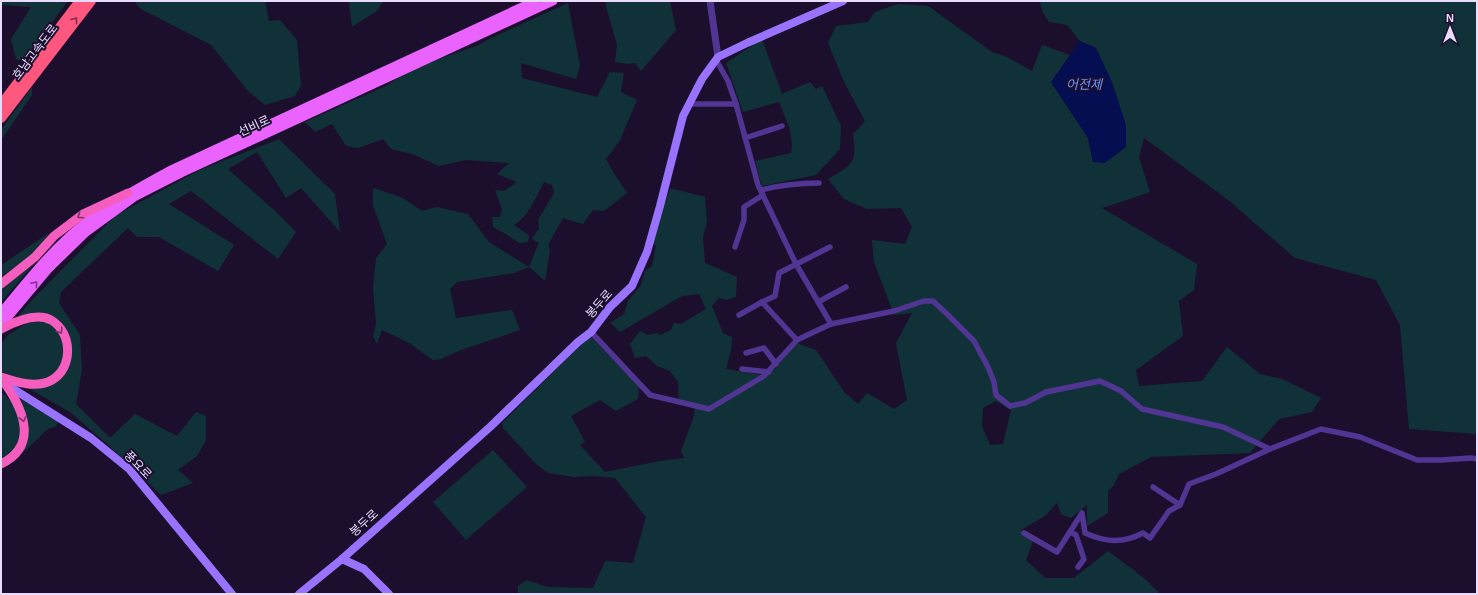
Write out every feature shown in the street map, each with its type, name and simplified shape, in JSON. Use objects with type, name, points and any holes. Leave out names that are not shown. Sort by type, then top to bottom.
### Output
[{"type":"highway","name":"호남고속도로","points":[[1,105],[80,1]]},
{"type":"highway","name":"호남고속도로","points":[[1,118],[91,1]]},
{"type":"highway","points":[[1,284],[35,257],[54,236],[83,214],[128,193]]},
{"type":"highway","points":[[1,329],[13,322],[21,320],[37,318],[50,320],[59,328],[66,339],[68,352],[65,366],[51,380],[32,384],[12,381],[1,376]]},
{"type":"highway","points":[[1,464],[9,460],[22,444],[25,430],[20,406],[4,383]]},
{"type":"main road","name":"선비로","points":[[1,313],[43,263],[83,225],[128,193],[173,169],[535,1]]},
{"type":"main road","name":"선비로","points":[[1,325],[48,269],[67,249],[86,232],[134,197],[182,173],[553,1]]},
{"type":"main road","name":"봉두로","points":[[299,594],[342,559],[490,427],[578,342],[591,332],[610,307],[632,286],[647,252],[684,116],[702,79],[717,58],[747,43],[843,1]]},
{"type":"main road","name":"풍요로","points":[[4,383],[91,438],[129,469],[232,594]]},
{"type":"main road","points":[[342,559],[364,569],[389,594]]},
{"type":"street","points":[[710,1],[717,58],[736,104],[762,193],[796,264],[831,324]]},
{"type":"street","points":[[689,104],[736,104]]},
{"type":"street","points":[[745,138],[782,126]]},
{"type":"street","points":[[736,247],[744,220],[744,207],[762,193],[780,185],[819,183]]},
{"type":"street","points":[[739,315],[775,296],[779,273],[830,246]]},
{"type":"street","points":[[818,302],[846,287]]},
{"type":"street","points":[[591,332],[650,395],[709,409],[764,376],[797,340],[831,324],[894,311],[924,301],[933,301],[974,341],[988,367],[994,382],[996,395],[1010,406],[1025,403],[1046,392],[1100,381],[1120,391],[1142,409],[1223,427],[1270,449]]},
{"type":"street","points":[[762,302],[797,340]]},
{"type":"street","points":[[746,353],[764,348],[776,364]]},
{"type":"street","points":[[742,369],[769,372]]},
{"type":"street","points":[[1024,533],[1057,552],[1082,512],[1085,533],[1100,540],[1111,541],[1128,538],[1143,532],[1150,538],[1169,511],[1180,505],[1189,484],[1321,429],[1360,437],[1417,460],[1477,459]]},
{"type":"street","points":[[1153,487],[1180,505]]},
{"type":"street","points":[[1070,532],[1076,535],[1084,559],[1078,567]]},
{"type":"green space","points":[[1,1],[72,1],[67,2],[23,62],[16,59],[11,39],[31,7],[1,5]]},
{"type":"green space","points":[[134,1],[265,1],[269,21],[280,20],[297,40],[301,85],[295,96],[265,105],[248,91],[211,45],[141,9]]},
{"type":"green space","points":[[349,1],[383,1],[378,10],[352,27]]},
{"type":"green space","points":[[606,1],[670,1],[676,30],[641,71],[635,63],[628,64],[615,62],[617,45],[606,6]]},
{"type":"green space","points":[[1040,1],[1477,1],[1477,434],[1409,429],[1400,325],[1376,280],[1295,258],[1227,199],[1144,138],[1139,157],[1150,192],[1102,208],[1197,264],[1194,290],[1179,301],[1183,336],[1136,370],[1139,386],[1202,381],[1227,347],[1260,374],[1282,379],[1321,398],[1312,412],[1279,419],[1250,453],[1151,457],[1119,474],[1114,485],[1108,491],[1108,513],[1087,526],[1087,505],[1071,518],[1061,514],[1057,503],[1045,516],[1021,530],[1033,541],[1026,560],[1045,578],[1074,578],[1108,551],[1144,578],[1160,594],[518,594],[518,586],[527,580],[547,587],[593,588],[605,561],[633,563],[646,517],[615,478],[594,476],[574,477],[548,473],[537,465],[503,428],[502,423],[590,336],[639,387],[638,399],[616,411],[600,400],[571,416],[585,442],[580,445],[605,472],[660,461],[684,458],[681,451],[693,419],[695,409],[679,403],[678,382],[670,371],[657,366],[646,356],[635,358],[630,344],[640,331],[648,335],[657,333],[660,335],[671,330],[674,323],[681,324],[706,309],[699,294],[682,296],[620,332],[610,323],[624,314],[628,301],[641,285],[645,271],[652,266],[656,245],[652,244],[670,188],[705,197],[707,221],[703,238],[705,263],[737,277],[736,297],[726,300],[719,298],[712,306],[723,333],[732,337],[731,350],[726,369],[762,375],[775,369],[797,343],[816,350],[844,392],[858,404],[867,393],[894,409],[907,400],[896,343],[912,313],[894,315],[874,262],[872,240],[905,244],[912,227],[901,208],[867,209],[844,199],[828,179],[843,170],[851,162],[854,151],[853,134],[865,121],[845,84],[828,43],[836,26],[868,22],[875,12],[898,4],[928,6],[992,52],[1007,57],[1032,71],[1042,45],[1070,55],[1051,82],[1088,138],[1093,162],[1096,48],[1080,41],[1067,25],[1049,22],[1042,11]],"holes":[[[996,401],[1011,410],[1003,444],[990,445],[982,426],[983,408]]]},
{"type":"green space","points":[[568,3],[580,66],[576,79],[521,63],[522,78],[597,97],[610,72],[624,73],[621,92],[637,100],[620,140],[606,159],[627,193],[604,211],[593,210],[583,224],[563,218],[548,245],[550,250],[545,281],[529,267],[539,242],[536,242],[532,238],[539,229],[538,220],[554,193],[552,185],[544,182],[528,212],[514,225],[529,235],[528,242],[519,243],[493,227],[492,217],[500,217],[502,209],[495,190],[504,191],[517,182],[497,174],[509,163],[466,160],[439,166],[412,154],[391,149],[383,139],[358,148],[346,146],[332,124],[315,132],[305,122],[388,85],[400,76],[436,60],[479,45]]},
{"type":"green space","points":[[762,39],[782,94],[810,82],[816,89],[822,86],[841,126],[840,149],[816,175],[762,186],[755,161],[791,153],[791,133],[779,102],[743,112],[726,63]]},
{"type":"green space","points":[[32,87],[32,95],[1,140],[1,130]]},
{"type":"green space","points":[[279,139],[335,194],[340,232],[301,188],[286,198],[257,152],[228,169],[296,232],[278,259],[191,191],[169,204],[234,245],[218,271],[159,237],[137,237],[128,228],[61,292],[59,303],[80,335],[82,370],[76,404],[110,438],[135,414],[177,436],[196,412],[206,416],[206,440],[197,456],[178,470],[193,483],[161,495],[106,443],[70,412],[26,387],[65,372],[71,342],[50,317],[16,319],[31,301],[116,215],[200,170]]},
{"type":"green space","points":[[373,188],[403,198],[422,211],[437,207],[468,214],[489,242],[529,267],[514,273],[457,282],[450,289],[456,318],[512,310],[520,330],[461,350],[441,359],[433,360],[409,343],[382,330],[377,344],[373,336],[376,324],[373,288],[376,258],[387,244],[373,206]]},
{"type":"green space","points":[[49,233],[34,252],[1,277],[1,265]]},
{"type":"green space","points":[[43,254],[1,302],[1,286]]},
{"type":"green space","points":[[45,321],[55,329],[63,345],[64,353],[62,361],[54,374],[37,381],[33,381],[1,371],[1,344],[8,335],[27,323]]},
{"type":"green space","points":[[1,391],[17,408],[22,432],[17,445],[8,456],[1,459]]},
{"type":"green space","points":[[16,394],[59,421],[55,427],[48,429],[26,450],[4,466],[26,438]]},
{"type":"green space","points":[[493,450],[527,487],[466,540],[433,502]]},
{"type":"water","name":"어전제","points":[[1080,41],[1096,48],[1112,82],[1126,125],[1126,147],[1105,163],[1093,162],[1088,138],[1051,82]]}]
